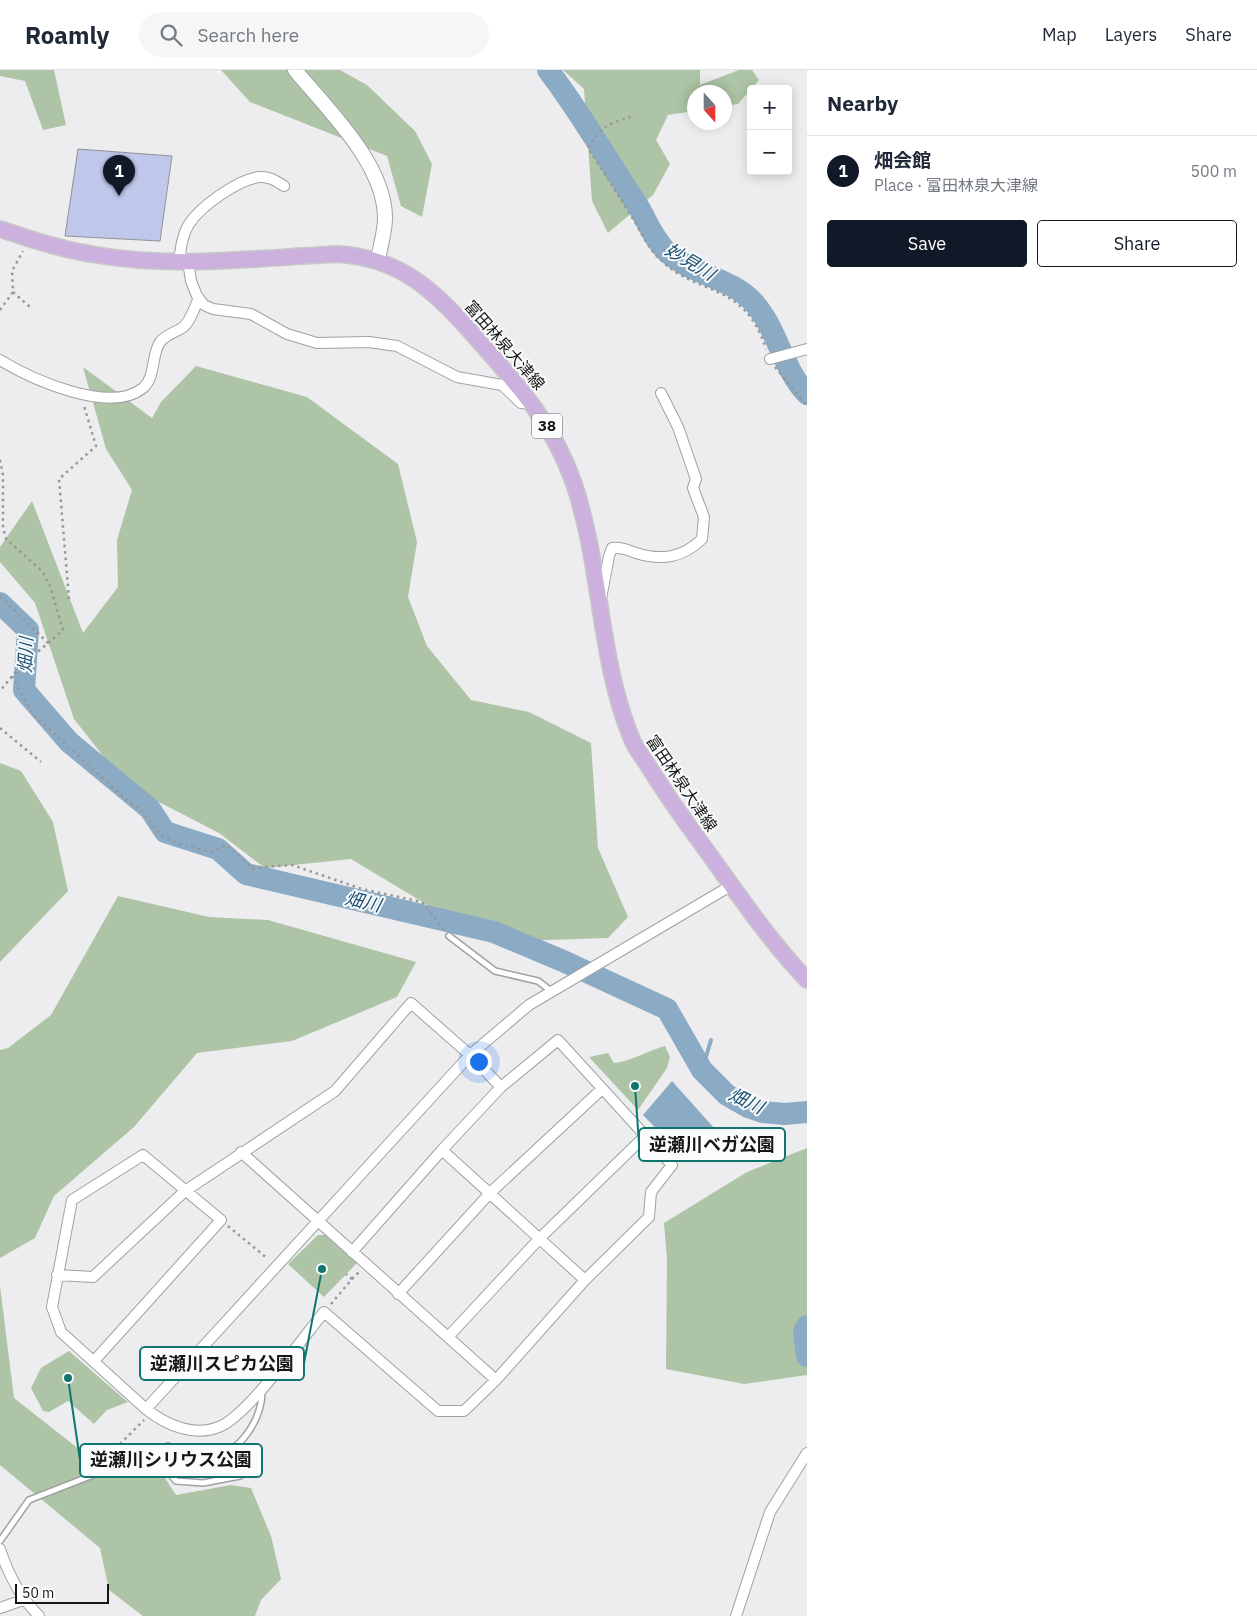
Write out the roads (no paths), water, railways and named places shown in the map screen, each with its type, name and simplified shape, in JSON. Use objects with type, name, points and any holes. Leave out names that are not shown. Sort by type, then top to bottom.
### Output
[{"type":"main road","name":"富田林泉大津線","points":[[0,229],[30,239],[92,254],[149,260],[184,261],[338,254],[362,256],[378,260],[411,276],[443,301],[533,404],[550,431],[574,484],[587,534],[612,680],[631,739],[662,789],[782,954],[807,980]]},
{"type":"street","points":[[295,70],[372,168],[383,198],[385,219],[378,260]]},
{"type":"street","points":[[284,186],[272,178],[259,177],[238,185],[209,203],[188,225],[183,238],[184,261],[191,281],[204,305],[213,309],[251,314],[303,341],[316,343],[386,342],[457,377],[494,382],[502,385],[521,403],[533,404]]},
{"type":"street","points":[[0,360],[31,376],[81,395],[112,397],[133,393],[143,388],[149,381],[159,344],[169,334],[184,327],[199,298]]},
{"type":"street","points":[[770,359],[807,349]]},
{"type":"street","points":[[599,605],[612,548],[619,547],[651,558],[666,558],[679,555],[692,548],[702,539],[704,517],[693,488],[696,479],[678,427],[661,393]]},
{"type":"street","points":[[146,1409],[470,1055],[529,1005],[732,885]]},
{"type":"street","points":[[57,1275],[93,1277],[185,1191],[335,1091],[411,1003],[470,1055],[501,1087]]},
{"type":"street","points":[[94,1361],[221,1220],[143,1155],[72,1200],[52,1308],[60,1332],[146,1409],[161,1421],[191,1430],[207,1430],[222,1426],[246,1406],[324,1312],[438,1411],[464,1411],[496,1380],[585,1280],[648,1217],[651,1192],[672,1165],[558,1040],[501,1087],[442,1150],[352,1252]]},
{"type":"street","points":[[398,1294],[490,1193],[602,1089]]},
{"type":"street","points":[[448,1337],[540,1238],[645,1136]]},
{"type":"street","points":[[442,1150],[585,1280]]},
{"type":"street","points":[[241,1152],[496,1380]]},
{"type":"street","points":[[736,1616],[770,1512],[807,1453]]},
{"type":"street","points":[[0,1549],[7,1571],[21,1592],[23,1600],[39,1616]]},
{"type":"street","points":[[0,1608],[23,1600]]},
{"type":"lane","points":[[449,936],[495,971],[538,981],[551,991]]},
{"type":"lane","points":[[0,1541],[29,1500],[93,1475],[108,1460],[133,1451],[152,1453],[168,1446],[192,1455],[210,1457],[234,1448],[255,1423],[261,1409],[262,1386]]},
{"type":"lane","points":[[152,1453],[176,1480],[203,1483],[240,1476]]},
{"type":"water","points":[[672,1081],[714,1128],[673,1146],[643,1115]]},
{"type":"waterway","name":"妙見川","points":[[548,70],[583,120],[661,246],[687,266],[734,287],[754,303],[769,325],[792,373],[807,394]]},
{"type":"waterway","name":"畑川","points":[[0,603],[28,630],[24,690],[69,742],[150,809],[165,832],[218,849],[246,874],[494,932],[563,961],[667,1009],[702,1070],[727,1095],[748,1107],[763,1112],[785,1114],[807,1112]]},
{"type":"waterway","points":[[702,1070],[711,1040]]},
{"type":"waterway","points":[[807,1326],[804,1332],[807,1356]]},
{"type":"place","name":"畑会館","points":[[119,196]]},
{"type":"place","name":"逆瀬川ベガ公園","points":[[635,1086]]},
{"type":"place","name":"逆瀬川スピカ公園","points":[[322,1269]]},
{"type":"place","name":"逆瀬川シリウス公園","points":[[68,1378]]}]
